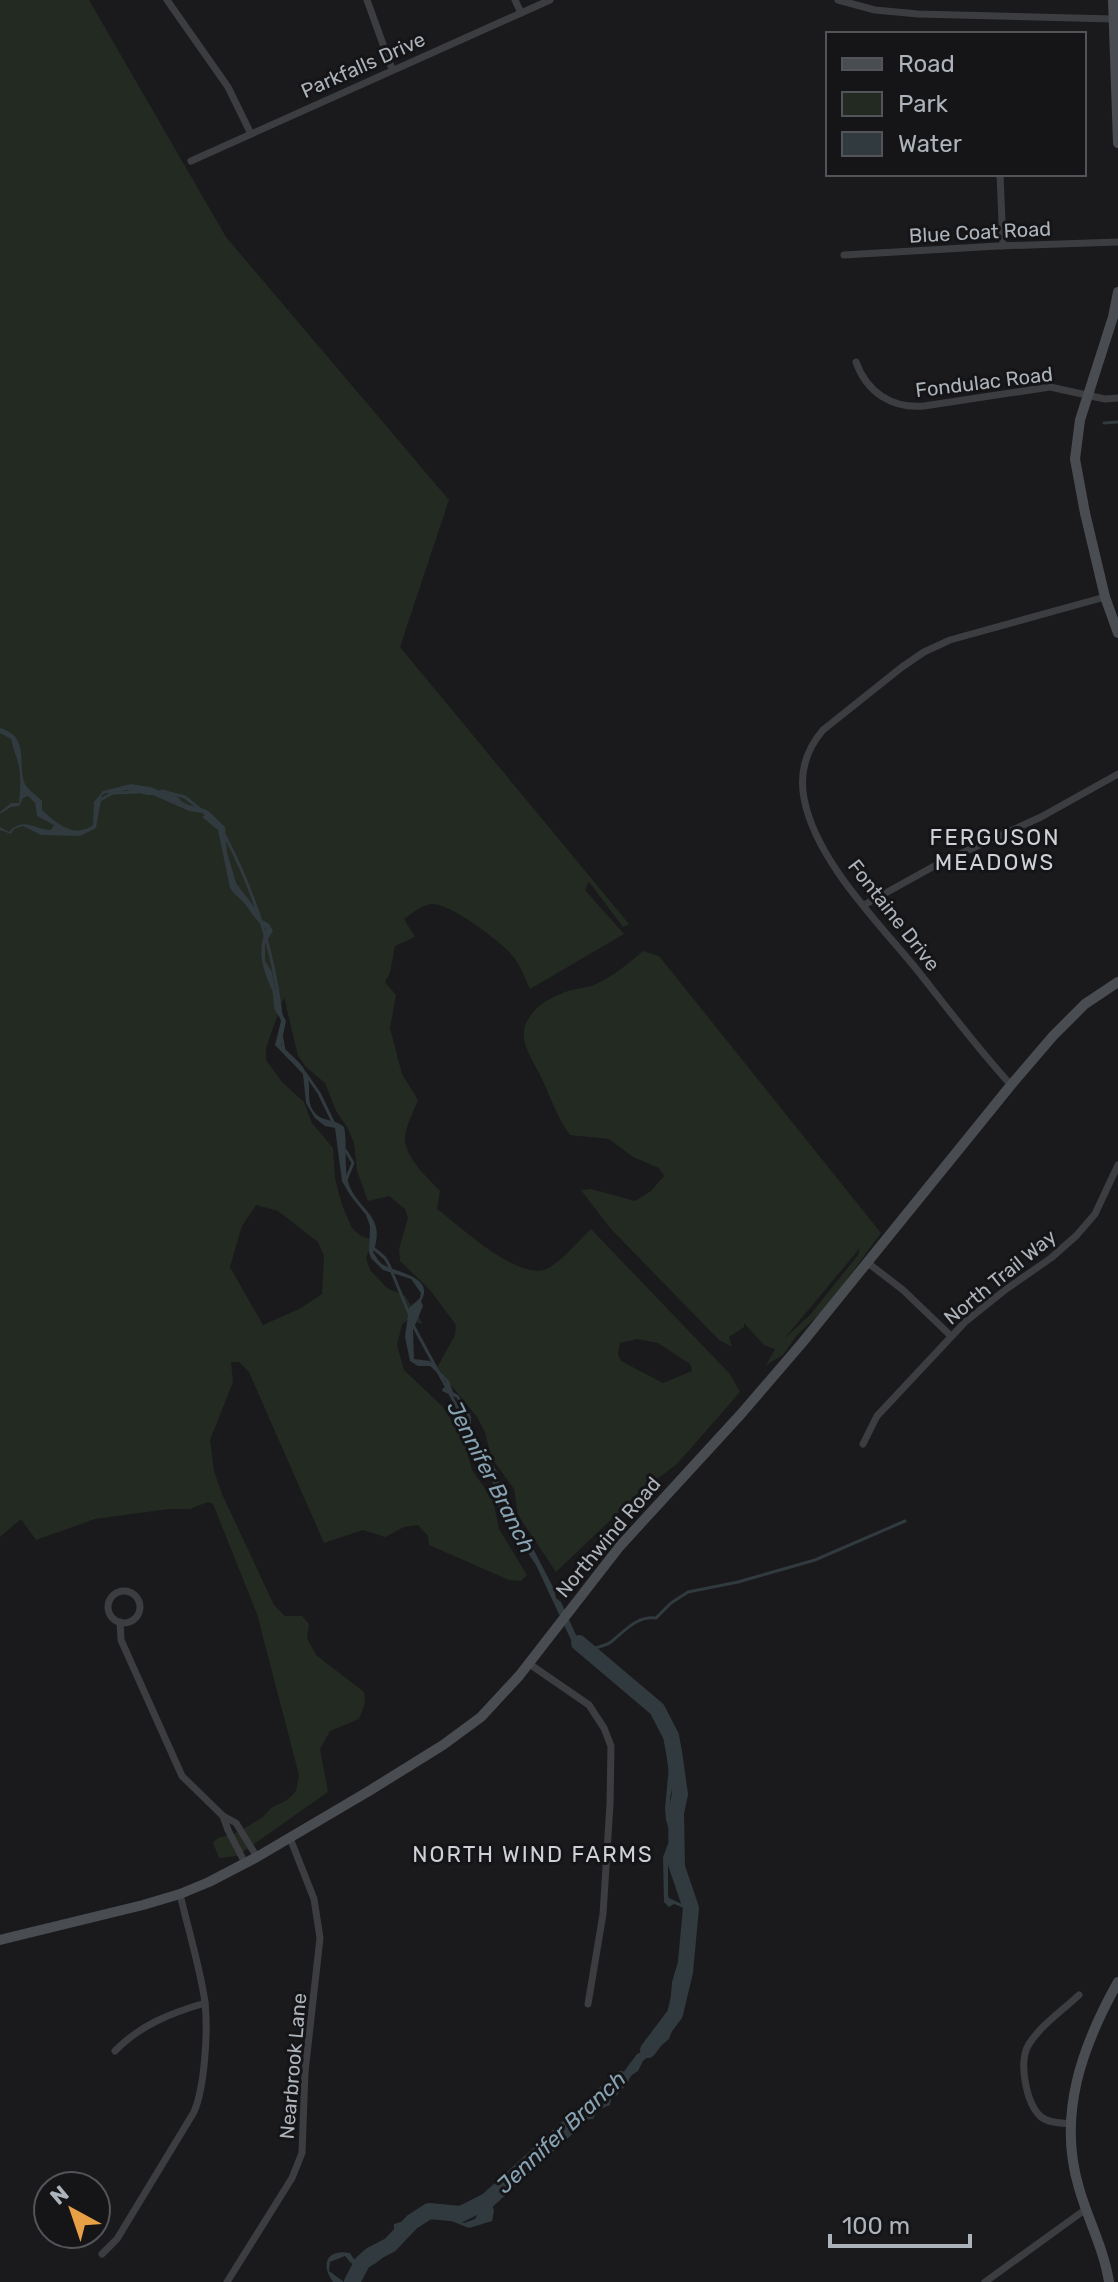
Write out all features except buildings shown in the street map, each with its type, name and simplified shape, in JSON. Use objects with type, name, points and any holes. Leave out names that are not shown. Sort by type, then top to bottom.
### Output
[{"type":"street","points":[[167,0],[228,87],[251,134]]},
{"type":"street","points":[[367,0],[392,69]]},
{"type":"street","points":[[515,0],[521,13]]},
{"type":"street","name":"Parkfalls Drive","points":[[191,161],[550,0]]},
{"type":"street","points":[[838,0],[875,10],[918,14],[1113,19]]},
{"type":"street","points":[[1113,0],[1118,143]]},
{"type":"street","points":[[1000,176],[1003,246]]},
{"type":"street","name":"Blue Coat Road","points":[[844,255],[1118,242]]},
{"type":"street","points":[[1118,292],[1080,420],[1075,459],[1105,597],[1118,633]]},
{"type":"street","name":"Fondulac Road","points":[[856,362],[866,381],[881,397],[903,406],[924,406],[1050,387],[1105,399],[1118,398]]},
{"type":"street","name":"Fontaine Drive","points":[[1011,1085],[841,876],[816,832],[804,800],[803,768],[813,743],[839,716],[924,652],[950,640],[1105,597]]},
{"type":"street","points":[[864,905],[938,864],[1041,817],[1118,774]]},
{"type":"street","name":"Northwind Road","points":[[0,1940],[180,1894],[257,1857],[405,1769],[461,1732],[491,1707],[637,1526],[768,1384],[1011,1085],[1074,1013],[1118,982]]},
{"type":"street","name":"North Trail Way","points":[[863,1444],[877,1416],[951,1336],[980,1309],[1076,1236],[1095,1214],[1118,1165]]},
{"type":"street","points":[[868,1263],[903,1290],[951,1336]]},
{"type":"street","points":[[127,1591],[138,1599],[139,1610],[134,1619],[120,1622],[112,1618],[108,1604],[117,1592],[127,1591]]},
{"type":"street","points":[[120,1622],[121,1640],[182,1776],[223,1816],[236,1823],[257,1857]]},
{"type":"street","points":[[528,1663],[589,1705],[611,1746],[603,1914],[588,2004]]},
{"type":"street","points":[[223,1816],[245,1863]]},
{"type":"street","name":"Nearbrook Lane","points":[[227,2282],[292,2178],[302,2153],[305,2072],[320,1938],[314,1899],[290,1838]]},
{"type":"street","points":[[102,2254],[117,2239],[198,2102],[203,2072],[205,2003],[180,1894]]},
{"type":"street","points":[[1109,2282],[1074,2170],[1071,2124],[1076,2082],[1084,2052],[1118,1982]]},
{"type":"street","points":[[1071,2124],[1047,2120],[1039,2114],[1025,2085],[1023,2059],[1030,2042],[1079,1995]]},
{"type":"street","points":[[115,2051],[158,2019],[205,2003]]},
{"type":"street","points":[[985,2282],[1086,2209]]},
{"type":"green space","points":[[0,0],[89,0],[226,237],[449,500],[400,647],[629,924],[623,927],[589,882],[585,890],[624,934],[530,989],[512,955],[462,916],[432,904],[404,919],[415,937],[395,946],[390,973],[385,982],[396,995],[390,1028],[402,1074],[418,1100],[405,1137],[408,1152],[440,1191],[437,1209],[517,1266],[531,1270],[550,1268],[591,1229],[730,1374],[740,1392],[677,1464],[641,1491],[556,1572],[518,1515],[514,1489],[491,1457],[485,1432],[477,1417],[437,1368],[455,1335],[456,1325],[429,1289],[400,1261],[399,1249],[408,1218],[405,1209],[389,1196],[368,1201],[347,1127],[336,1111],[325,1083],[298,1056],[284,997],[266,1048],[266,1060],[282,1082],[304,1102],[312,1123],[333,1148],[335,1178],[352,1228],[361,1236],[373,1240],[366,1258],[370,1270],[387,1288],[405,1296],[423,1324],[408,1320],[402,1324],[397,1345],[404,1370],[443,1407],[458,1431],[472,1470],[493,1500],[499,1529],[527,1575],[521,1581],[509,1580],[429,1545],[428,1536],[418,1525],[404,1527],[385,1537],[363,1530],[324,1543],[249,1372],[239,1362],[231,1362],[233,1382],[210,1440],[214,1471],[222,1494],[274,1605],[285,1616],[302,1616],[309,1624],[307,1638],[316,1655],[364,1692],[365,1703],[359,1719],[330,1731],[320,1749],[328,1792],[237,1856],[219,1858],[213,1843],[218,1838],[238,1832],[287,1800],[296,1791],[299,1775],[257,1614],[213,1504],[208,1502],[190,1509],[95,1519],[36,1540],[21,1519],[0,1537]],"holes":[[[256,1205],[278,1211],[318,1242],[324,1256],[322,1294],[301,1308],[263,1325],[230,1267],[242,1226]],[[637,1339],[658,1343],[690,1364],[692,1371],[663,1383],[621,1361],[618,1354],[620,1343]]]},
{"type":"green space","points":[[643,951],[659,956],[881,1233],[826,1308],[797,1335],[783,1355],[766,1365],[775,1349],[764,1345],[744,1323],[744,1327],[729,1337],[732,1347],[719,1340],[610,1228],[581,1190],[591,1189],[635,1201],[651,1191],[664,1176],[659,1168],[633,1157],[609,1139],[570,1135],[524,1041],[525,1026],[539,1006],[551,998],[604,980]],"holes":[[[860,1248],[858,1255],[810,1315],[784,1339]]]},
{"type":"water","name":"Jennifer Branch","points":[[0,728],[9,732],[19,743],[25,785],[42,801],[42,810],[66,828],[79,830],[93,825],[94,802],[103,791],[131,784],[175,793],[184,803],[209,812],[225,827],[227,852],[236,883],[259,918],[269,924],[273,931],[265,944],[265,961],[272,972],[280,1010],[286,1021],[281,1045],[305,1071],[310,1104],[315,1113],[344,1127],[349,1185],[377,1230],[373,1252],[382,1264],[411,1276],[423,1286],[423,1306],[413,1330],[414,1359],[430,1361],[449,1381],[453,1392],[468,1410],[471,1435],[481,1445],[497,1472],[500,1502],[527,1537],[576,1635],[594,1658],[622,1684],[640,1691],[657,1704],[666,1717],[674,1745],[676,1764],[670,1799],[676,1839],[668,1868],[668,1895],[686,1906],[693,1930],[680,1962],[675,1989],[677,2009],[669,2039],[643,2061],[638,2071],[611,2099],[610,2105],[598,2110],[593,2119],[582,2120],[553,2151],[499,2187],[491,2201],[494,2211],[492,2221],[469,2228],[431,2213],[419,2213],[391,2250],[372,2266],[363,2268],[345,2256],[330,2262],[329,2271],[344,2282],[333,2282],[329,2275],[327,2264],[331,2256],[350,2253],[361,2263],[372,2262],[394,2243],[394,2224],[407,2220],[418,2210],[437,2210],[464,2223],[475,2219],[497,2181],[551,2143],[598,2101],[637,2054],[666,2029],[672,1982],[689,1924],[684,1908],[674,1904],[669,1907],[664,1902],[663,1857],[671,1836],[665,1808],[671,1746],[662,1734],[654,1705],[622,1687],[572,1642],[536,1565],[499,1510],[490,1470],[470,1441],[466,1412],[457,1398],[442,1391],[447,1387],[445,1380],[430,1366],[418,1366],[410,1361],[405,1337],[409,1308],[421,1293],[411,1279],[383,1270],[371,1258],[370,1226],[366,1215],[342,1181],[335,1128],[325,1126],[315,1118],[306,1103],[303,1074],[275,1045],[281,1021],[275,1010],[273,992],[262,960],[266,929],[230,888],[218,830],[202,817],[205,815],[202,813],[189,811],[153,795],[126,790],[102,795],[96,828],[80,836],[41,835],[23,826],[14,829],[11,834],[0,830],[0,827],[9,832],[14,827],[24,824],[51,830],[54,825],[37,816],[35,803],[28,796],[19,806],[0,814],[11,803],[19,803],[20,780],[11,739],[0,733]]},
{"type":"waterway","points":[[1104,423],[1118,422]]},
{"type":"waterway","name":"Jennifer Branch","points":[[162,791],[185,797],[201,810]]},
{"type":"waterway","name":"Jennifer Branch","points":[[100,800],[113,793],[139,792]]},
{"type":"waterway","name":"Jennifer Branch","points":[[225,836],[245,878],[261,923],[281,1015]]},
{"type":"waterway","name":"Jennifer Branch","points":[[281,1034],[284,1050]]},
{"type":"waterway","name":"Jennifer Branch","points":[[305,1073],[333,1122]]},
{"type":"waterway","name":"Jennifer Branch","points":[[346,1151],[353,1163],[346,1180]]},
{"type":"waterway","name":"Jennifer Branch","points":[[372,1247],[389,1265],[410,1316]]},
{"type":"waterway","name":"Jennifer Branch","points":[[414,1327],[475,1440]]},
{"type":"waterway","name":"Jennifer Branch","points":[[495,1478],[530,1546]]},
{"type":"waterway","points":[[585,1650],[608,1644],[642,1619],[656,1618],[688,1592],[738,1582],[815,1560],[905,1521]]},
{"type":"waterway","name":"Jennifer Branch","points":[[579,1643],[657,1709],[671,1736],[674,1752],[680,1794],[676,1813],[677,1867],[691,1908],[685,1972],[675,2014],[648,2050]]},
{"type":"waterway","name":"Jennifer Branch","points":[[352,2282],[362,2263],[390,2245],[412,2222],[429,2211],[461,2214],[487,2201],[621,2079]]},
{"type":"district","name":"FERGUSON MEADOWS","points":[[995,850]]},
{"type":"district","name":"NORTH WIND FARMS","points":[[533,1854]]}]
